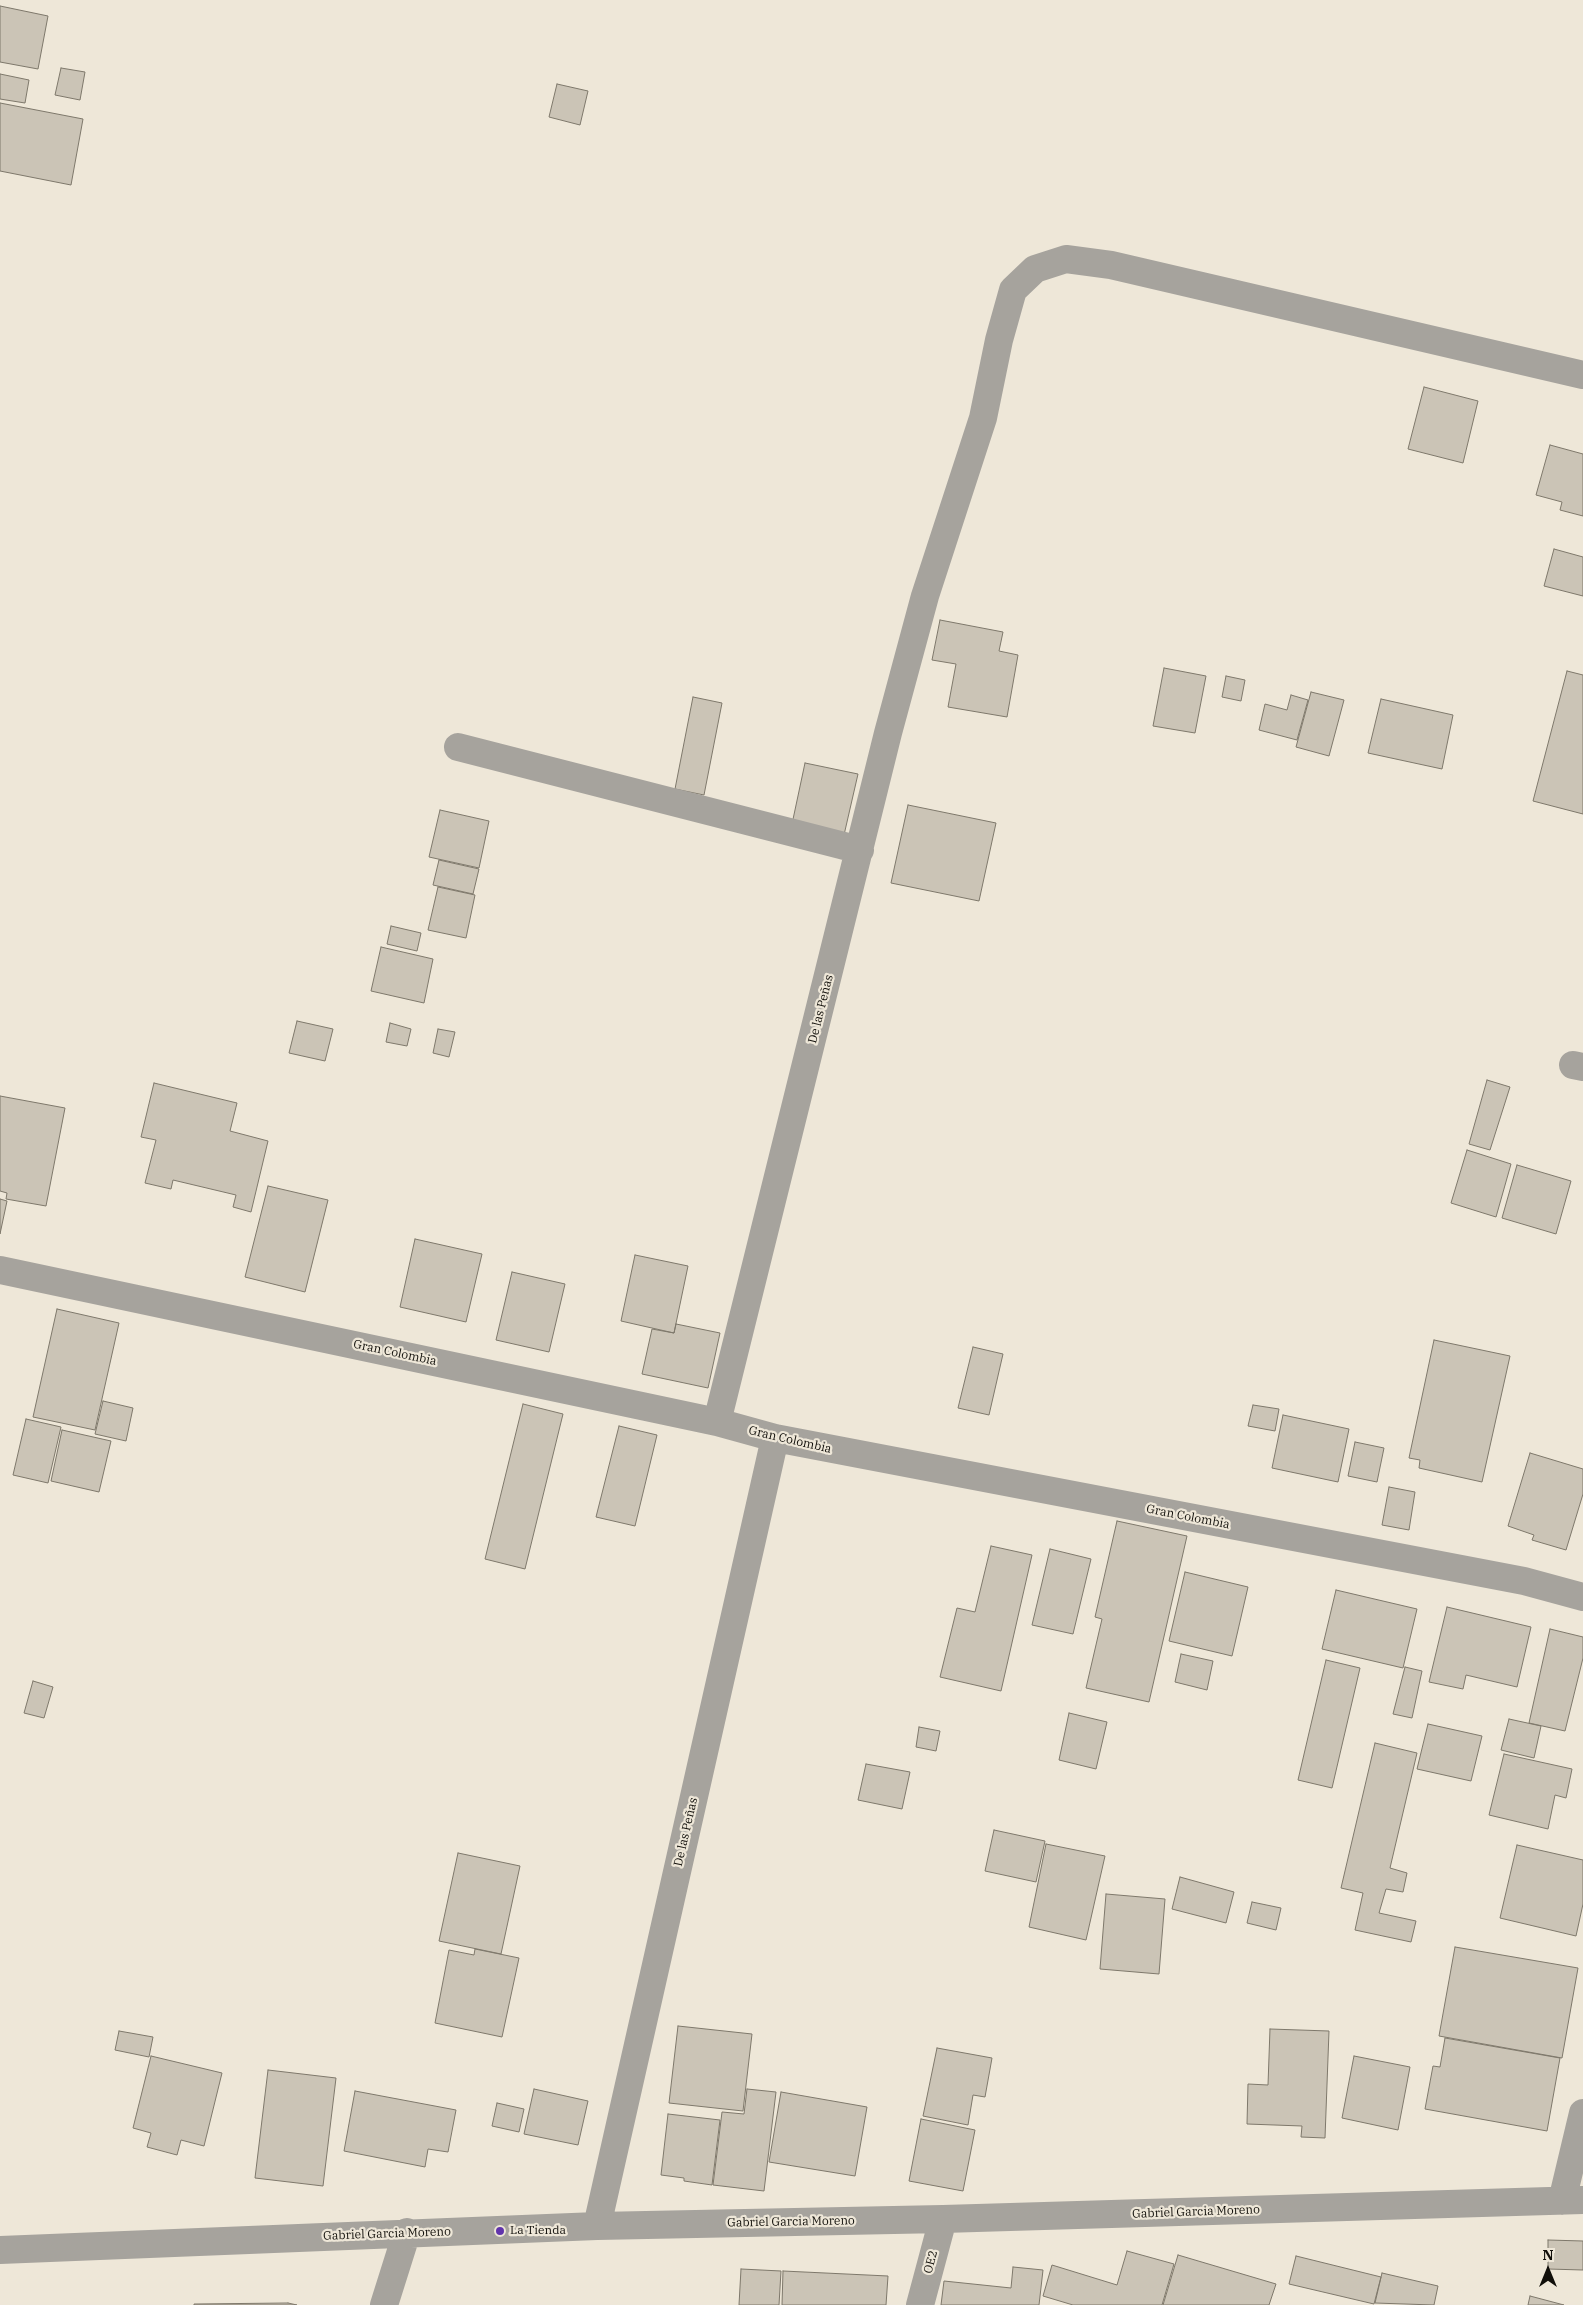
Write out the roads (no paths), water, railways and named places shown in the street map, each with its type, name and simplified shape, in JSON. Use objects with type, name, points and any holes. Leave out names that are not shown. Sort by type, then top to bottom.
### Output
[{"type":"street","name":"De las Peñas","points":[[717,1422],[888,733],[925,596],[983,418],[999,340],[1013,290],[1035,269],[1066,259],[1111,265],[1583,375]]},
{"type":"street","points":[[458,747],[860,850]]},
{"type":"street","name":"Gran Colombia","points":[[0,1270],[717,1422],[774,1438],[1524,1581],[1583,1596]]},
{"type":"street","name":"De las Peñas","points":[[597,2226],[774,1438]]},
{"type":"street","points":[[1572,2201],[1583,2113]]},
{"type":"street","name":"Gabriel Garcia Moreno","points":[[0,2250],[407,2232],[597,2226],[943,2219],[1572,2201]]},
{"type":"street","name":"OE2","points":[[920,2305],[943,2219]]},
{"type":"street","points":[[384,2305],[407,2232]]},
{"type":"place","name":"La Tienda","points":[[500,2231]]}]
